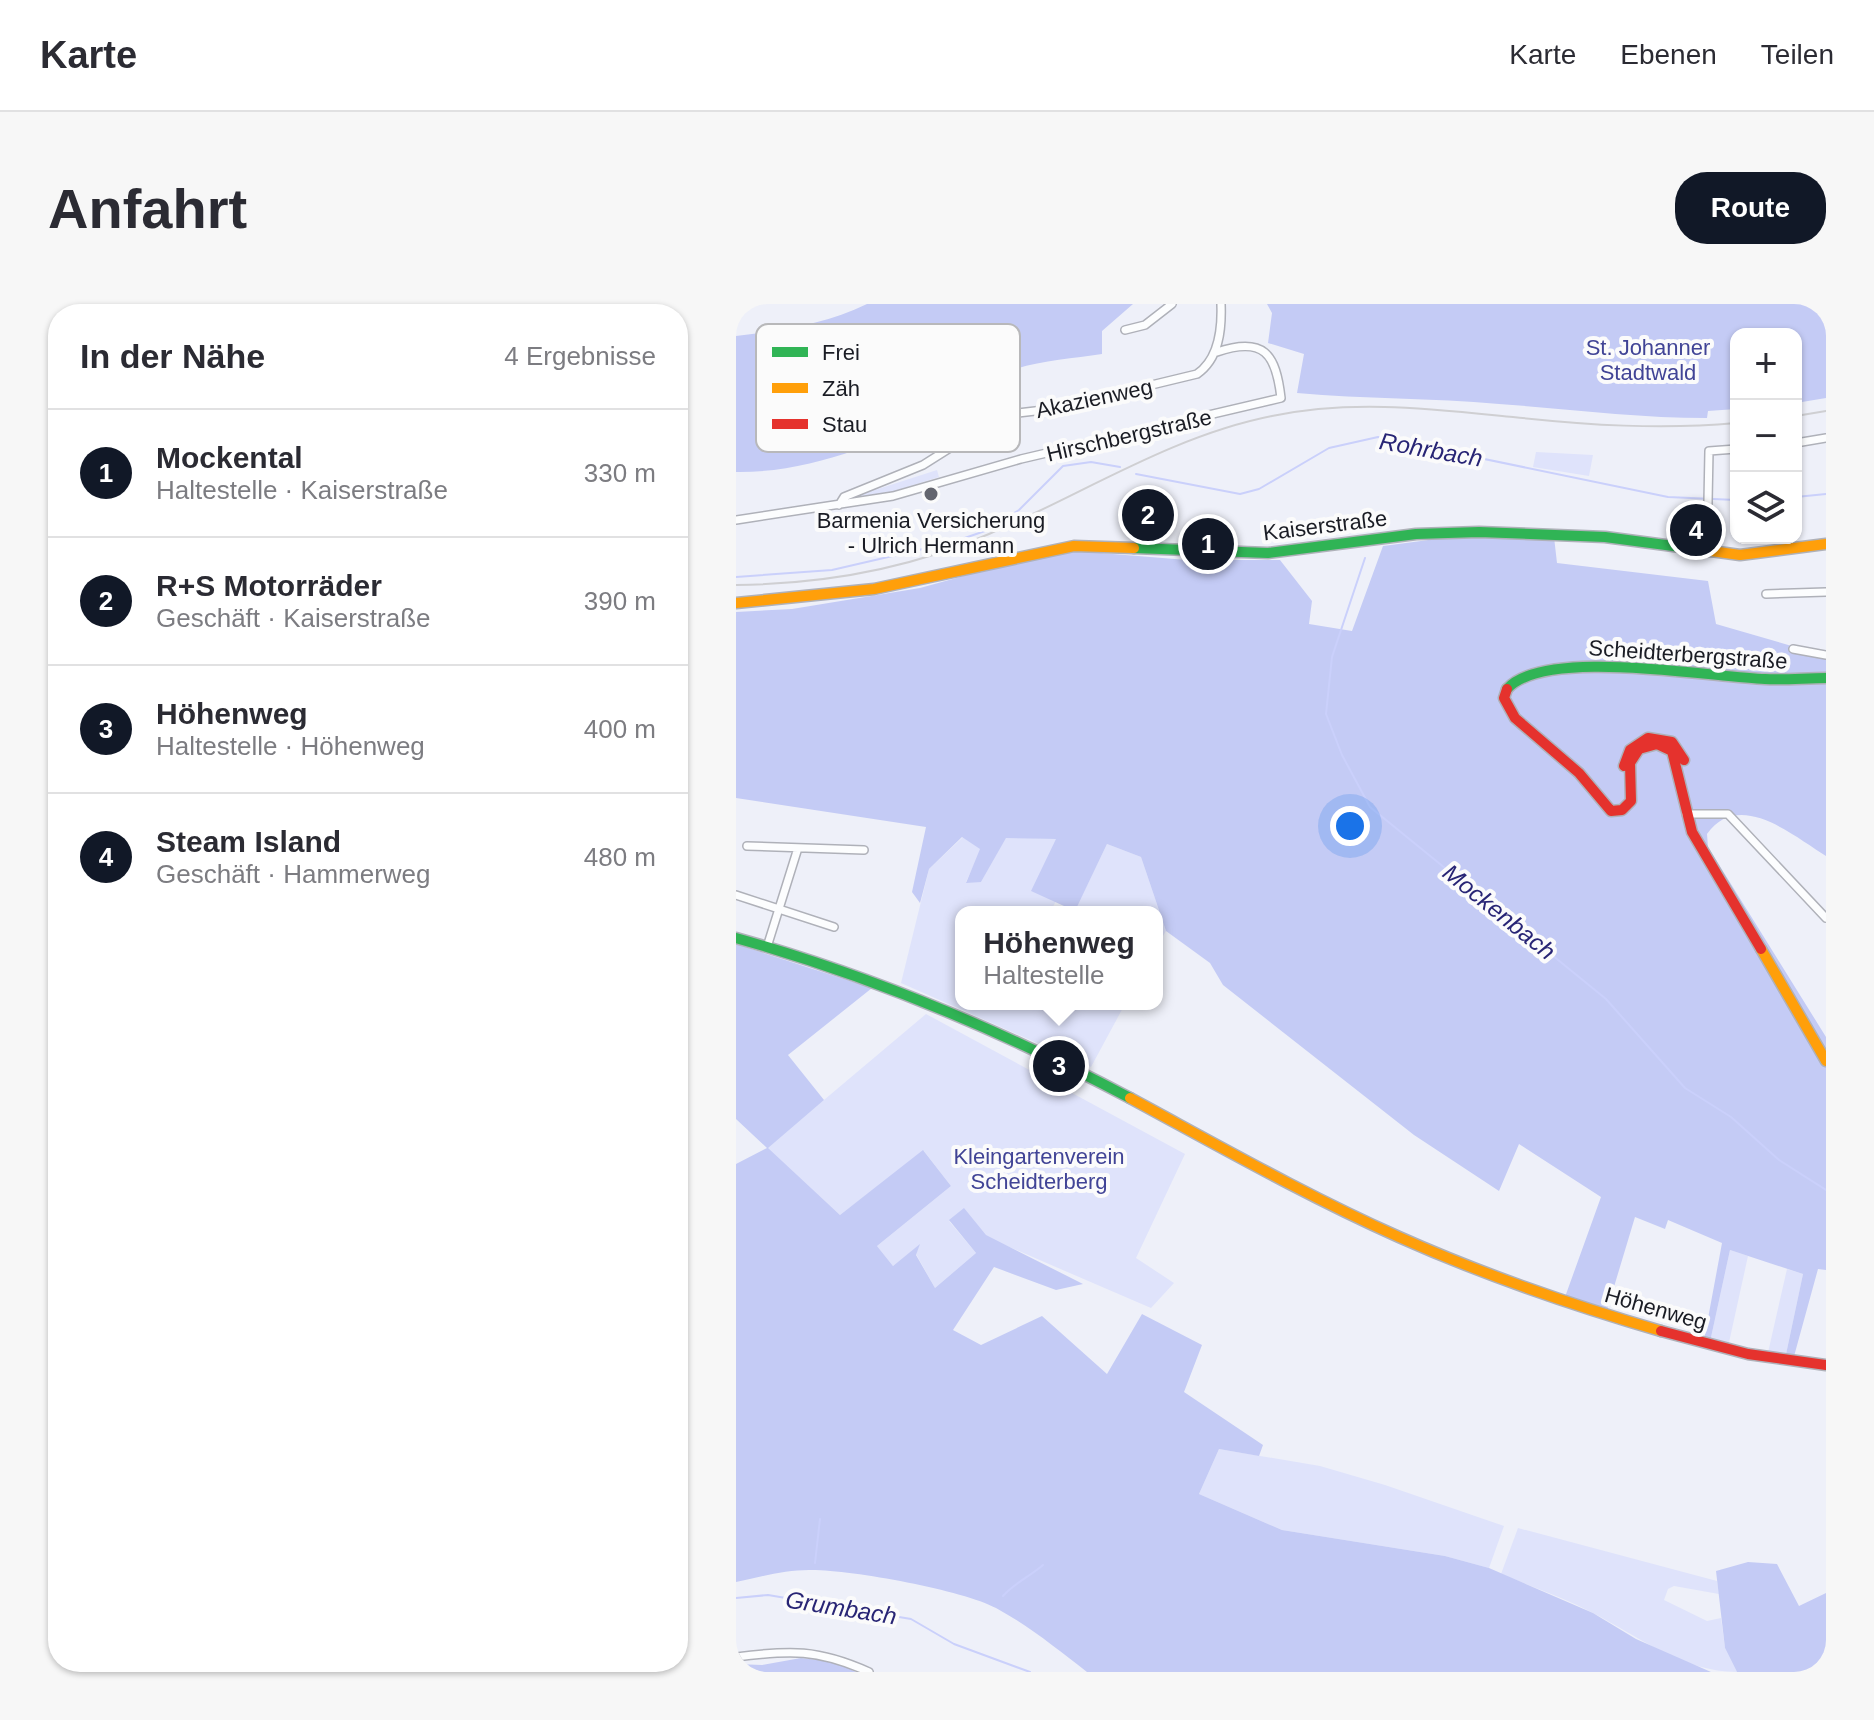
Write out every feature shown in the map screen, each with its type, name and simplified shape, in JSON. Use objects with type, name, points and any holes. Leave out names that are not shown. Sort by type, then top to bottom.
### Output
[{"type":"street","points":[[1125,330],[1145,325],[1172,304]]},
{"type":"street","points":[[1217,352],[1221,304]]},
{"type":"street","name":"Hirschbergstraße","points":[[736,520],[893,496],[1021,459],[1281,398],[1277,370],[1272,358],[1264,351],[1239,345],[1217,352]]},
{"type":"street","name":"Akazienweg","points":[[1020,415],[1189,377],[1209,367],[1217,352]]},
{"type":"street","points":[[1802,442],[1826,438]]},
{"type":"street","points":[[1707,553],[1709,451],[1730,449]]},
{"type":"street","name":"Akazienweg","points":[[839,505],[844,497],[923,465],[944,452]]},
{"type":"street","name":"Kaiserstraße","points":[[736,603],[874,589],[1074,546],[1268,553],[1416,534],[1479,532],[1605,537],[1707,553],[1762,555],[1826,544]]},
{"type":"street","points":[[1766,594],[1826,592]]},
{"type":"street","name":"Scheidterbergstraße","points":[[1793,649],[1826,655]]},
{"type":"street","name":"Scheidterbergstraße","points":[[1826,678],[1765,679],[1595,664],[1527,674],[1507,687],[1504,698],[1509,710],[1579,773],[1602,804],[1615,812],[1631,801],[1632,758],[1645,746],[1662,745],[1676,755],[1686,814],[1701,849],[1826,1061]]},
{"type":"street","points":[[1686,814],[1728,814],[1826,918]]},
{"type":"street","points":[[747,846],[864,850]]},
{"type":"street","points":[[767,947],[798,848]]},
{"type":"street","points":[[736,895],[834,927]]},
{"type":"street","name":"Höhenweg","points":[[736,938],[931,1003],[1017,1041],[1327,1203],[1468,1267],[1550,1297],[1722,1348],[1776,1361],[1826,1365]]},
{"type":"street","points":[[736,1657],[789,1650],[815,1652],[869,1672]]},
{"type":"green space","points":[[867,304],[1133,304],[1102,331],[1102,354],[1020,368],[1020,324],[810,324]]},
{"type":"green space","name":"St. Johanner Stadtwald","points":[[1267,304],[1826,304],[1826,398],[1802,402],[1802,328],[1730,328],[1730,409],[1708,411],[1707,418],[1297,393],[1304,354],[1268,343],[1272,313]]},
{"type":"green space","points":[[756,334],[756,452],[850,452],[790,468],[736,472],[736,336]]},
{"type":"green space","points":[[1536,452],[1593,455],[1589,476],[1533,467]]},
{"type":"green space","points":[[937,470],[939,477],[885,494],[847,499]]},
{"type":"green space","points":[[1459,536],[1554,537],[1557,563],[1708,581],[1716,624],[1826,656],[1826,856],[1783,828],[1750,816],[1735,816],[1720,821],[1707,834],[1708,847],[1826,1037],[1826,1270],[1818,1269],[1793,1360],[1785,1359],[1803,1274],[1730,1250],[1710,1342],[1704,1340],[1722,1243],[1668,1220],[1665,1229],[1635,1217],[1607,1310],[1565,1297],[1601,1197],[1519,1144],[1499,1191],[1414,1135],[1223,985],[1210,963],[1166,931],[1163,906],[1158,906],[1141,857],[1107,844],[1077,906],[1064,906],[1031,891],[1056,839],[1006,838],[981,882],[966,883],[980,849],[962,837],[929,869],[920,903],[912,892],[926,827],[736,798],[736,612],[792,609],[920,588],[1029,558],[1076,551],[1187,560],[1280,560],[1312,601],[1309,624],[1352,631],[1383,546]]},
{"type":"green space","points":[[963,837],[981,849],[966,882],[981,882],[1006,837],[1057,839],[1032,891],[1056,901],[1053,906],[955,906],[955,1007],[901,983],[929,869]]},
{"type":"green space","points":[[1107,844],[1141,857],[1158,906],[1077,906]]},
{"type":"green space","points":[[736,944],[872,988],[788,1055],[824,1100],[768,1148],[840,1215],[923,1150],[951,1186],[877,1246],[893,1266],[920,1244],[916,1255],[935,1288],[976,1253],[949,1220],[964,1208],[986,1235],[1083,1284],[1056,1290],[994,1267],[953,1330],[981,1345],[1042,1316],[1107,1374],[1142,1314],[1202,1345],[1184,1392],[1263,1445],[1259,1456],[1219,1449],[1199,1494],[1282,1530],[1445,1556],[1489,1568],[1593,1613],[1636,1639],[1711,1672],[1087,1672],[1008,1615],[958,1594],[850,1573],[809,1570],[736,1582],[736,1164],[767,1148],[736,1119]]},
{"type":"green space","points":[[962,1010],[1122,1010],[1091,1067]]},
{"type":"green space","name":"Kleingartenverein Scheidterberg","points":[[926,1014],[1185,1154],[1136,1258],[1174,1283],[1151,1308],[949,1221],[976,1253],[935,1288],[916,1254],[919,1246],[893,1266],[877,1246],[951,1186],[924,1151],[840,1215],[767,1148]]},
{"type":"green space","points":[[1730,1250],[1748,1256],[1728,1347],[1710,1342]]},
{"type":"green space","points":[[1787,1269],[1803,1274],[1785,1359],[1767,1357]]},
{"type":"green space","points":[[1219,1449],[1320,1466],[1504,1526],[1489,1568],[1445,1556],[1282,1530],[1199,1494]]},
{"type":"green space","points":[[1518,1528],[1717,1581],[1719,1594],[1674,1586],[1668,1589],[1664,1600],[1707,1621],[1721,1618],[1725,1648],[1737,1672],[1680,1660],[1582,1608],[1501,1574]]},
{"type":"green space","points":[[1748,1562],[1777,1564],[1799,1606],[1826,1593],[1826,1672],[1737,1672],[1725,1648],[1716,1571]]},
{"type":"green space","points":[[801,1658],[835,1662],[856,1672],[736,1672],[736,1664],[762,1665]]},
{"type":"waterway","name":"Rohrbach","points":[[1136,474],[1240,494],[1259,489],[1329,448],[1378,437],[1668,497],[1730,500]]},
{"type":"waterway","name":"Rohrbach","points":[[736,577],[832,570],[953,542],[985,531],[1019,510],[1063,466],[1091,462],[1120,467]]},
{"type":"waterway","name":"Rohrbach","points":[[1802,496],[1826,494]]},
{"type":"waterway","name":"Mockenbach","points":[[1365,558],[1332,657],[1326,714],[1342,755],[1370,807],[1606,999],[1685,1088],[1731,1117],[1779,1160],[1826,1190]]},
{"type":"waterway","points":[[815,1563],[820,1519]]},
{"type":"waterway","points":[[1003,1596],[1043,1565]]},
{"type":"waterway","name":"Grumbach","points":[[736,1598],[768,1595],[911,1619],[954,1644],[1030,1672]]},
{"type":"railway","points":[[736,585],[833,578],[928,557],[989,534],[1198,437],[1235,425],[1302,411],[1392,407],[1624,426],[1730,423]]},
{"type":"railway","points":[[1802,415],[1826,411]]},
{"type":"traffic: fast","points":[[1134,548],[1268,553],[1416,534],[1479,532],[1605,537],[1711,551]]},
{"type":"traffic: fast","points":[[1507,689],[1526,676],[1555,669],[1590,667],[1669,670],[1765,679],[1826,678]]},
{"type":"traffic: fast","points":[[736,938],[838,970],[938,1008],[1034,1050],[1130,1098]]},
{"type":"traffic: slow","points":[[1711,551],[1740,555],[1826,544]]},
{"type":"traffic: slow","points":[[736,603],[874,589],[1074,546],[1134,548]]},
{"type":"traffic: slow","points":[[1761,949],[1826,1061]]},
{"type":"traffic: slow","points":[[1130,1098],[1297,1188],[1399,1237],[1528,1288],[1661,1331]]},
{"type":"traffic: jam","points":[[1507,689],[1504,698],[1515,718],[1579,773],[1611,811],[1622,810],[1631,801],[1630,763],[1639,749],[1657,744],[1672,751],[1692,832],[1761,949]]},
{"type":"traffic: jam","points":[[1624,766],[1630,750],[1648,738],[1672,742],[1684,760]]},
{"type":"traffic: jam","points":[[1661,1331],[1748,1354],[1826,1365]]},
{"type":"place","name":"Barmenia Versicherung - Ulrich Hermann","points":[[931,494]]},
{"type":"place","name":"R+S Motorräder","points":[[1148,515]]},
{"type":"place","name":"Steam Island","points":[[1696,530]]},
{"type":"place","name":"Mockental","points":[[1208,544]]},
{"type":"place","name":"Höhenweg","points":[[1059,1066]]}]
